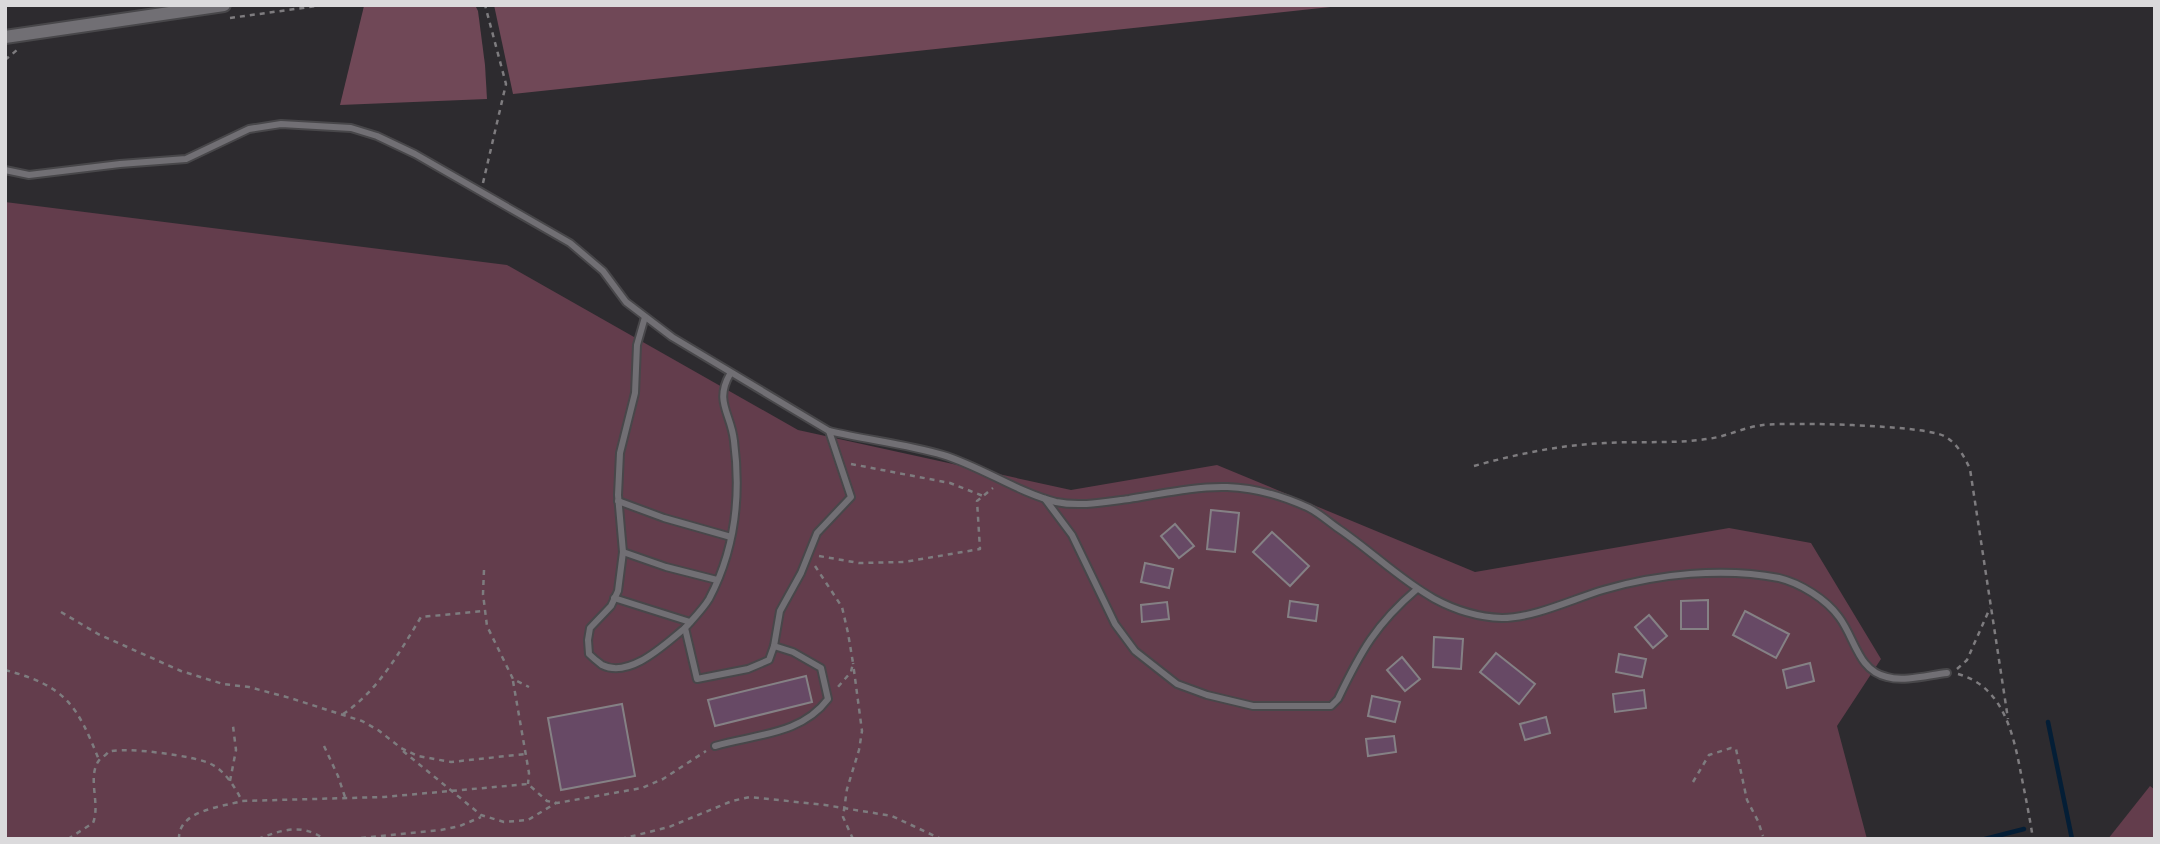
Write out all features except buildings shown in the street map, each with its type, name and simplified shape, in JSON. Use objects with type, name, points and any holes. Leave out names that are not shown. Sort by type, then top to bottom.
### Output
[{"type":"street","points":[[5,37],[224,5]]},
{"type":"lane","points":[[5,170],[29,174],[186,159],[249,129],[281,124],[351,128],[377,136],[415,154],[570,243],[603,271],[626,302],[672,337],[829,431],[943,455],[1058,502],[1092,504],[1203,486],[1237,486],[1276,495],[1312,509],[1438,603],[1471,613],[1504,618],[1528,614],[1605,589],[1658,578],[1717,573],[1760,575],[1787,580],[1804,589],[1838,615],[1861,659],[1876,674],[1891,679],[1947,673]]},
{"type":"lane","points":[[645,317],[636,345],[635,393],[620,453],[618,501],[622,552],[618,591],[611,606],[590,628],[588,640],[589,654],[603,666],[620,668],[661,648],[687,625],[708,601],[725,563],[735,519],[734,439],[723,399],[723,387],[730,374]]},
{"type":"lane","points":[[687,625],[697,680],[748,669],[769,660],[780,611],[801,573],[817,533],[851,497],[829,431]]},
{"type":"lane","points":[[1043,497],[1072,535],[1115,624],[1135,651],[1178,684],[1207,695],[1262,707],[1331,706],[1338,699],[1374,632],[1395,608],[1417,589]]},
{"type":"lane","points":[[618,501],[731,537]]},
{"type":"lane","points":[[622,552],[675,570],[717,579]]},
{"type":"lane","points":[[614,598],[687,625]]},
{"type":"lane","points":[[715,746],[803,723],[828,699],[821,668],[793,652],[774,646]]},
{"type":"path","points":[[481,193],[506,84],[485,5]]},
{"type":"path","points":[[1474,466],[1546,448],[1707,439],[1763,425],[1794,424],[1931,432],[1944,436],[1963,454],[1970,469],[2008,719],[2033,839]]},
{"type":"path","points":[[838,458],[857,466],[950,483],[983,496]]},
{"type":"path","points":[[808,554],[859,564],[904,562],[980,549],[977,500],[1004,480]]},
{"type":"path","points":[[808,554],[842,607],[853,663],[862,731],[847,789],[843,817],[853,839]]},
{"type":"path","points":[[484,570],[484,611],[487,625],[513,679],[529,773],[528,784]]},
{"type":"path","points":[[1947,673],[1960,668],[1967,660],[1991,602]]},
{"type":"path","points":[[343,715],[362,701],[395,660],[421,617],[484,611]]},
{"type":"path","points":[[61,612],[98,634],[181,671],[223,684],[249,687],[290,698],[343,715],[378,730],[449,790],[485,816],[504,822],[528,820],[557,803],[642,788],[663,779],[715,746]]},
{"type":"path","points":[[828,699],[844,682],[853,663]]},
{"type":"path","points":[[5,670],[32,678],[70,702],[79,714],[99,760]]},
{"type":"path","points":[[1947,673],[1972,679],[2000,706],[2008,719]]},
{"type":"path","points":[[513,679],[529,687]]},
{"type":"path","points":[[230,781],[236,750],[233,726]]},
{"type":"path","points":[[324,746],[345,797]]},
{"type":"path","points":[[401,748],[418,755],[451,762],[525,754]]},
{"type":"path","points":[[1693,782],[1709,755],[1736,749],[1747,800],[1763,836]]},
{"type":"path","points":[[68,839],[93,823],[97,803],[94,780],[99,760],[108,752],[123,750],[174,755],[210,763],[230,781],[243,801]]},
{"type":"path","points":[[179,839],[180,828],[191,816],[243,801],[384,797],[528,784],[547,801],[557,803]]},
{"type":"path","points":[[621,839],[669,827],[732,801],[750,797],[892,817],[941,839]]},
{"type":"path","points":[[361,838],[441,831],[460,826],[475,817],[485,816]]},
{"type":"path","points":[[258,839],[289,828],[316,833],[324,839]]},
{"type":"path","points":[[396,834],[402,839]]},
{"type":"shaded area","points":[[475,5],[485,65],[487,99],[340,105],[364,6]]},
{"type":"shaded area","points":[[494,5],[1349,5],[513,94]]},
{"type":"shaded area","points":[[5,202],[507,265],[798,430],[1071,490],[1217,465],[1475,572],[1729,528],[1811,543],[1881,659],[1837,726],[1867,839],[5,839]]},
{"type":"shaded area","points":[[2150,786],[2155,790],[2155,839],[2108,839]]},
{"type":"waterway","points":[[2048,722],[2072,839]]},
{"type":"waterway","points":[[1985,839],[2024,829]]}]
